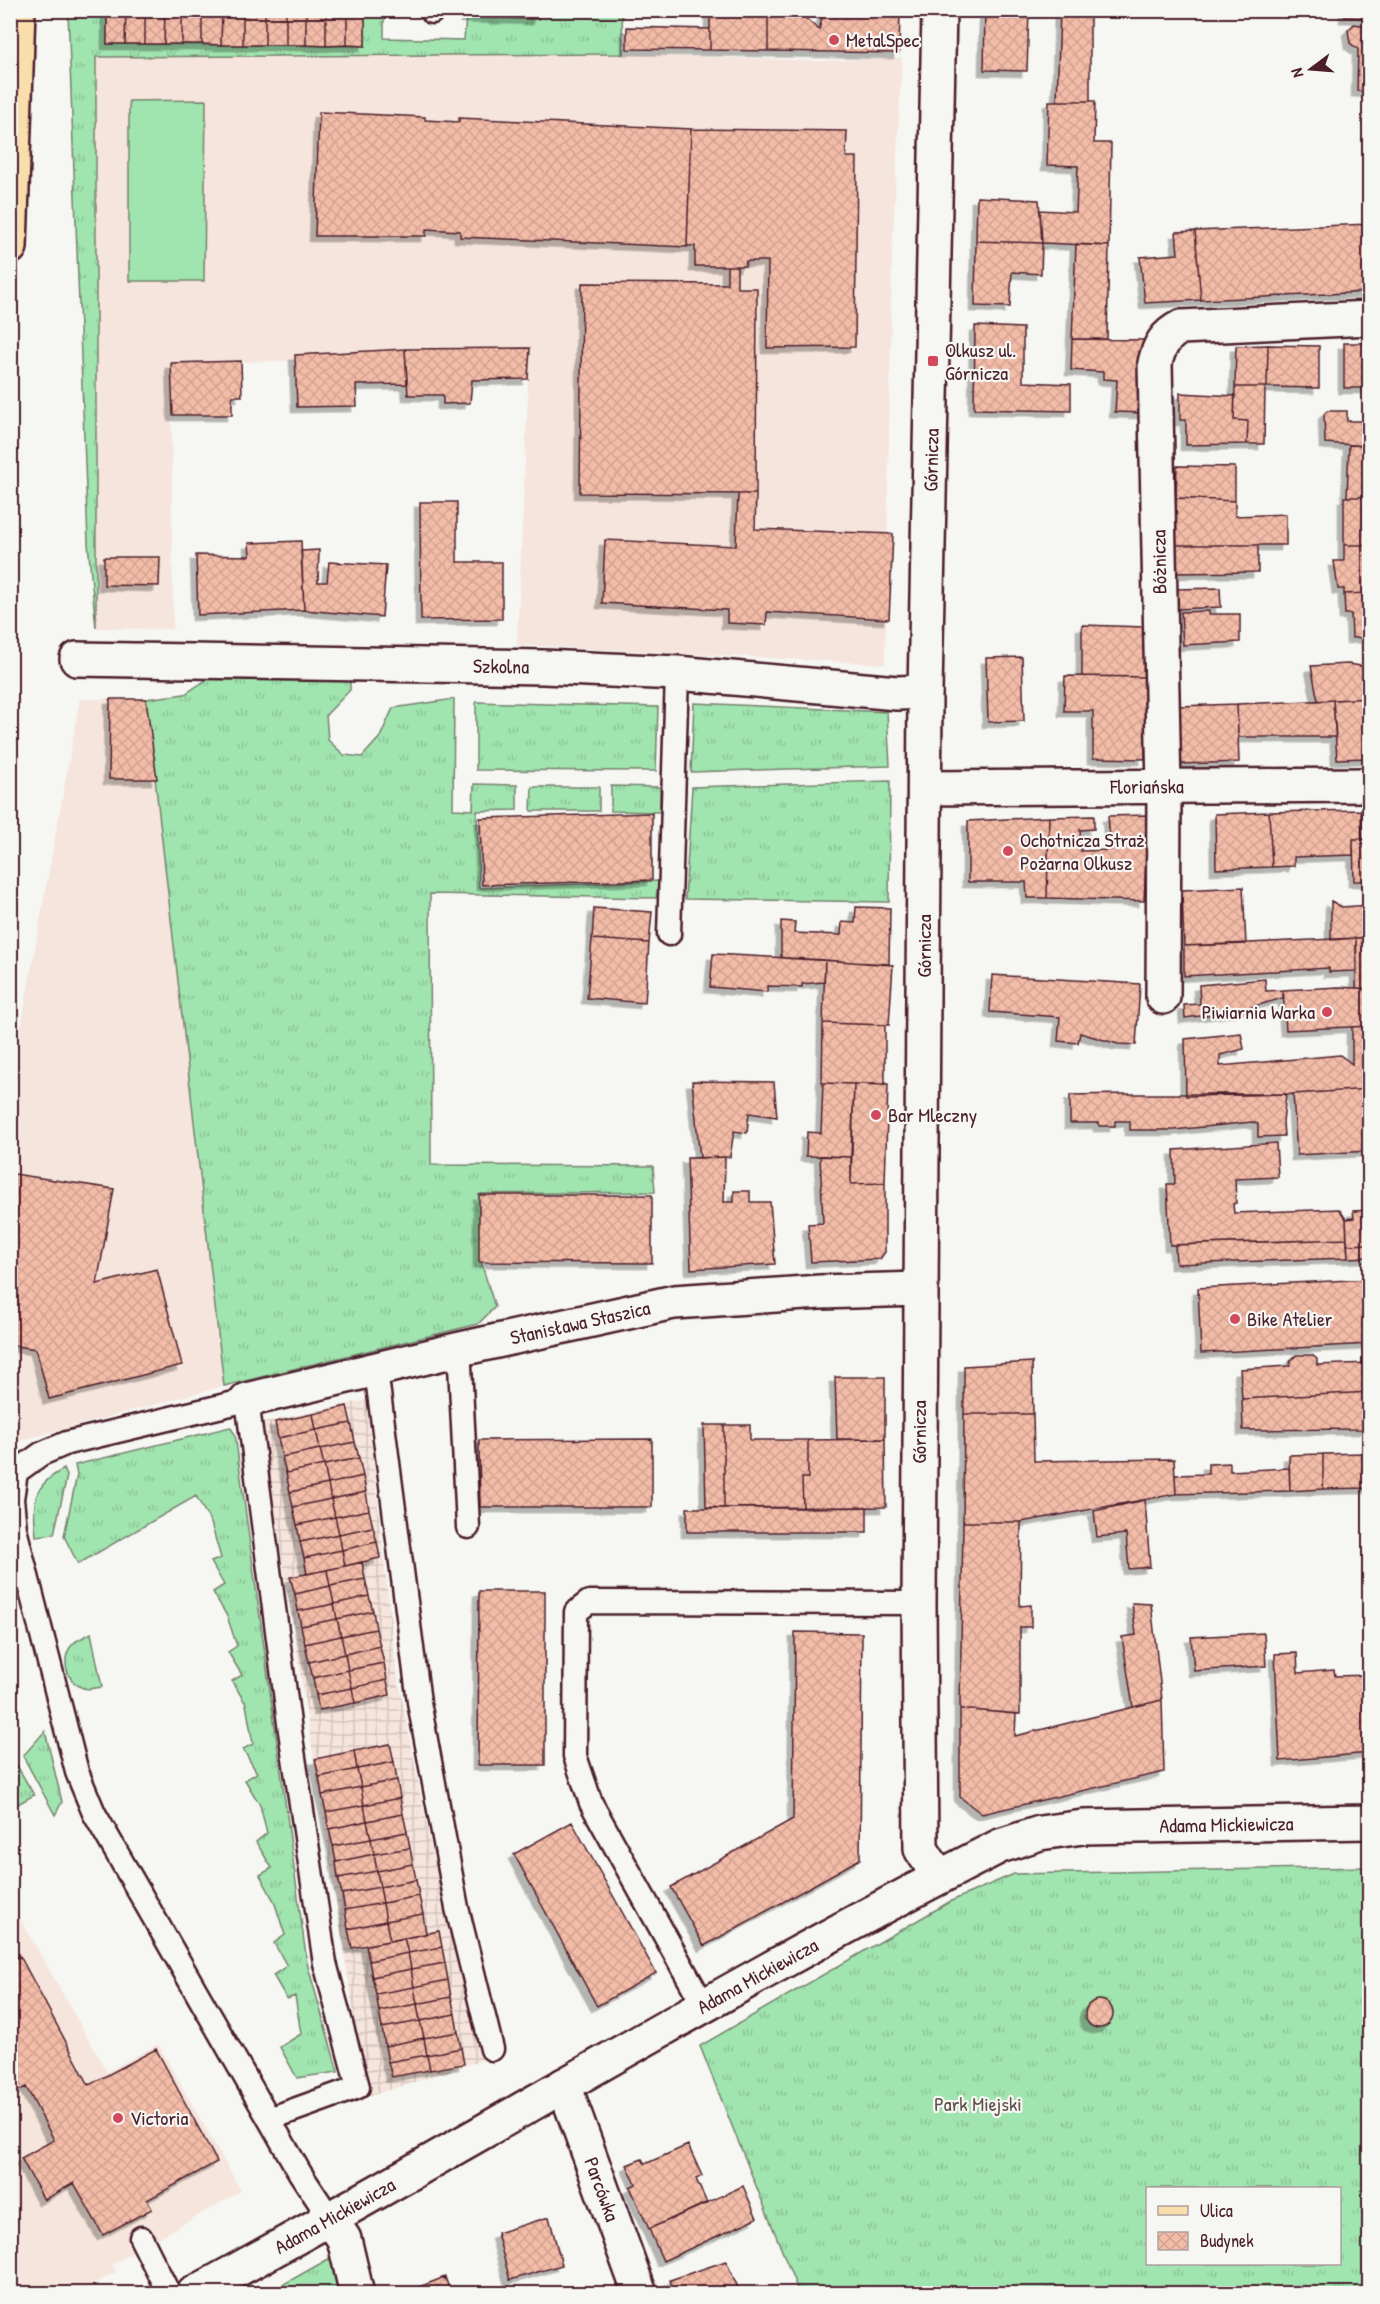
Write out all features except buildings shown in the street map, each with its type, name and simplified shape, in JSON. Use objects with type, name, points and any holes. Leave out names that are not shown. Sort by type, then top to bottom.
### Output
[{"type":"main road","points":[[10,247],[18,10]]},
{"type":"street","name":"Górnicza","points":[[939,10],[925,692],[918,1603],[921,1849],[939,1877]]},
{"type":"street","name":"Bóżnicza","points":[[1163,997],[1164,788],[1155,363],[1158,349],[1172,332],[1181,327],[1370,318]]},
{"type":"street","name":"Szkolna","points":[[76,659],[531,667],[677,673],[897,693],[925,692]]},
{"type":"street","name":"Floriańska","points":[[925,788],[1370,785]]},
{"type":"street","name":"Stanisława Staszica","points":[[247,1400],[456,1350],[674,1302],[820,1292],[920,1289]]},
{"type":"street","name":"Adama Mickiewicza","points":[[193,2294],[331,2220],[704,2006],[1000,1846],[1040,1833],[1083,1827],[1370,1822]]},
{"type":"street","name":"Parcówka","points":[[564,2085],[640,2294]]},
{"type":"street","points":[[331,2220],[344,2239],[357,2294]]},
{"type":"lane","points":[[669,934],[677,673]]},
{"type":"lane","points":[[456,1350],[460,1365],[468,1527]]},
{"type":"lane","points":[[376,1370],[380,1383],[419,1702],[457,1908],[492,2049]]},
{"type":"lane","points":[[269,2118],[358,2087],[324,1963],[290,1731],[247,1400],[67,1443],[41,1454],[16,1472],[12,1499],[15,1529],[63,1722],[77,1772],[94,1813],[269,2118],[331,2220]]},
{"type":"lane","points":[[704,2006],[591,1803],[575,1756],[576,1612],[589,1602],[918,1603]]},
{"type":"lane","points":[[141,2238],[169,2294]]},
{"type":"shaded area","points":[[623,54],[820,61],[902,58],[892,254],[885,664],[517,645],[528,393],[527,356],[171,363],[173,629],[96,628],[96,57]]},
{"type":"shaded area","points":[[80,699],[146,699],[224,1386],[11,1443],[11,1083]]},
{"type":"shaded area","points":[[366,1400],[396,1668],[432,1853],[483,2060],[367,2097],[261,1423]]},
{"type":"shaded area","points":[[10,1901],[107,2072],[158,2044],[241,2191],[112,2264],[116,2272],[77,2293],[11,2293]]},
{"type":"green space","points":[[68,11],[107,11],[107,44],[365,46],[365,11],[384,11],[384,38],[464,40],[466,17],[538,19],[539,11],[622,11],[623,54],[96,57],[96,628],[88,543]]},
{"type":"green space","points":[[206,100],[204,281],[129,281],[129,101]]},
{"type":"green space","points":[[212,676],[350,676],[350,690],[326,715],[328,740],[344,755],[362,757],[380,737],[393,708],[454,699],[453,809],[473,810],[474,784],[517,785],[517,810],[477,811],[479,888],[659,881],[656,898],[430,894],[431,1165],[653,1166],[655,1192],[481,1194],[481,1262],[495,1307],[478,1324],[224,1386],[146,699],[185,694]]},
{"type":"green space","points":[[476,702],[658,707],[656,771],[476,770]]},
{"type":"green space","points":[[694,703],[887,712],[890,766],[691,772]]},
{"type":"green space","points":[[890,781],[889,902],[685,899],[692,787]]},
{"type":"green space","points":[[611,786],[660,787],[660,812],[611,811]]},
{"type":"green space","points":[[532,787],[599,787],[599,811],[531,811]]},
{"type":"green space","points":[[230,1427],[235,1434],[307,1963],[338,2072],[297,2078],[280,2047],[301,2034],[295,1996],[287,1999],[273,1975],[287,1966],[274,1943],[285,1935],[274,1901],[260,1875],[272,1868],[256,1842],[267,1833],[260,1805],[245,1780],[257,1773],[243,1749],[253,1744],[246,1704],[232,1681],[242,1675],[228,1652],[237,1646],[227,1616],[213,1592],[224,1585],[211,1562],[221,1558],[211,1523],[196,1496],[78,1564],[64,1536],[77,1475],[75,1465]]},
{"type":"green space","points":[[64,1469],[67,1476],[54,1534],[36,1536],[34,1514],[36,1496],[45,1482]]},
{"type":"green space","points":[[91,1633],[102,1687],[88,1689],[77,1685],[72,1680],[66,1668],[66,1661],[67,1654],[74,1643]]},
{"type":"green space","points":[[45,1731],[62,1802],[55,1815],[23,1756]]},
{"type":"green space","points":[[16,1764],[34,1795],[11,1808],[11,1770]]},
{"type":"green space","name":"Park Miejski","points":[[1369,1867],[1369,2293],[799,2293],[700,2046],[951,1901],[1014,1874]]},
{"type":"green space","points":[[332,2257],[340,2293],[276,2293],[275,2289]]},
{"type":"place","name":"MetalSpec","points":[[834,40]]},
{"type":"place","name":"Olkusz ul. Górnicza","points":[[933,361]]},
{"type":"place","name":"Ochotnicza Straż Pożarna Olkusz","points":[[1008,851]]},
{"type":"place","name":"Piwiarnia Warka","points":[[1327,1012]]},
{"type":"place","name":"Bar Mleczny","points":[[876,1115]]},
{"type":"place","name":"Bike Atelier","points":[[1235,1319]]},
{"type":"place","name":"Victoria","points":[[118,2118]]}]
